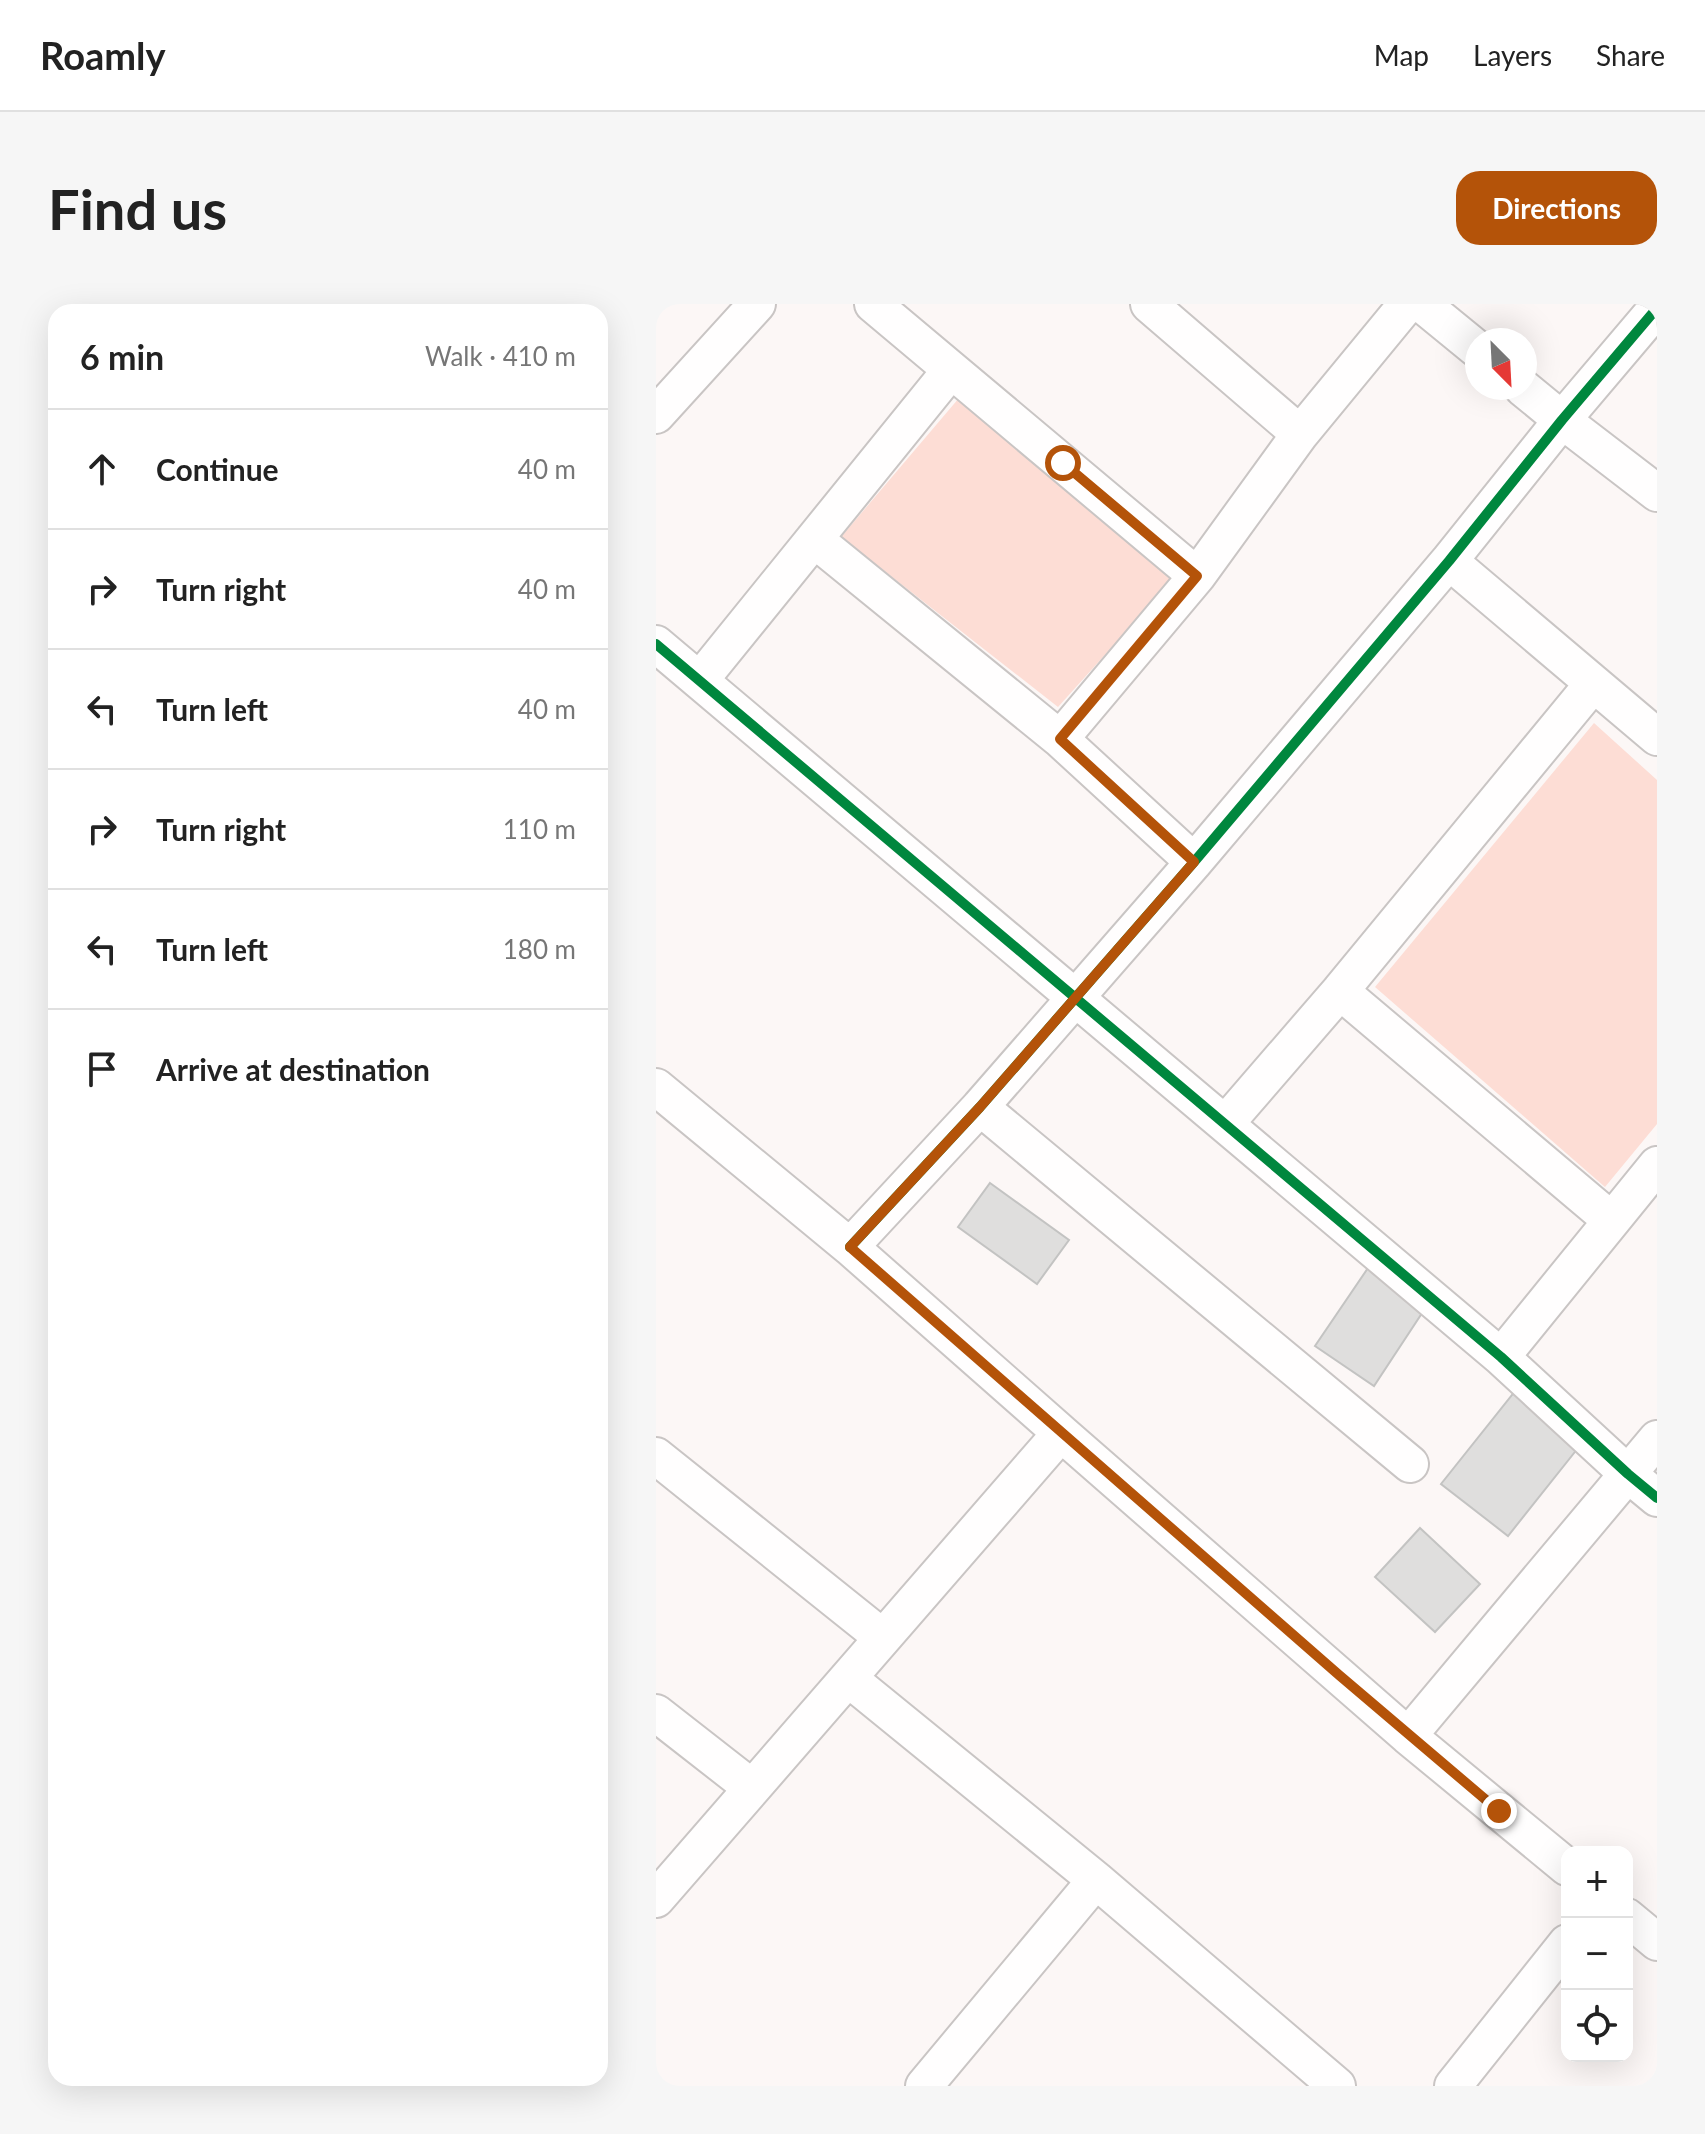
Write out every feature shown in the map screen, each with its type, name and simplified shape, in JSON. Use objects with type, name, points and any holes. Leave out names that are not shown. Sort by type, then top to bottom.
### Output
[{"type":"street","points":[[656,415],[757,304]]},
{"type":"street","points":[[873,304],[1197,576]]},
{"type":"street","points":[[1149,304],[1300,434]]},
{"type":"street","points":[[1060,739],[1197,576],[1300,434],[1407,304]]},
{"type":"street","points":[[1422,304],[1465,339]]},
{"type":"street","points":[[850,1247],[980,1107],[1194,862],[1449,561],[1657,308]]},
{"type":"street","points":[[700,680],[951,370]]},
{"type":"street","points":[[1537,399],[1657,493]]},
{"type":"street","points":[[814,539],[1060,739],[1194,862]]},
{"type":"street","points":[[1449,561],[1657,737]]},
{"type":"street","points":[[656,644],[1501,1357],[1657,1498]]},
{"type":"street","points":[[1225,1124],[1340,991],[1593,684]]},
{"type":"street","points":[[1340,991],[1611,1220]]},
{"type":"street","points":[[656,1087],[850,1247],[1408,1736],[1561,1862]]},
{"type":"street","points":[[980,1107],[1410,1464]]},
{"type":"street","points":[[1501,1357],[1657,1165]]},
{"type":"street","points":[[656,1899],[1061,1433]]},
{"type":"street","points":[[1408,1736],[1657,1439]]},
{"type":"street","points":[[659,1464],[882,1637]]},
{"type":"street","points":[[848,1678],[1096,1880],[1337,2086]]},
{"type":"street","points":[[656,1713],[752,1788]]},
{"type":"street","points":[[924,2086],[1096,1880]]},
{"type":"street","points":[[1628,1918],[1657,1942]]},
{"type":"street","points":[[1453,2086],[1561,1951]]},
{"type":"shaded area","points":[[959,398],[1175,577],[1058,707],[841,537]]},
{"type":"shaded area","points":[[1594,723],[1657,780],[1657,1124],[1605,1187],[1375,987]]},
{"type":"building","points":[[990,1183],[1069,1240],[1037,1284],[958,1227]]},
{"type":"building","points":[[1370,1265],[1428,1304],[1374,1386],[1315,1346]]},
{"type":"building","points":[[1516,1390],[1582,1443],[1508,1536],[1441,1484]]},
{"type":"building","points":[[1420,1528],[1480,1584],[1435,1632],[1375,1577]]},
{"type":"cycle path","points":[[850,1247],[980,1107],[1194,862],[1449,561],[1657,308]]},
{"type":"cycle path","points":[[656,644],[1501,1357],[1657,1498]]},
{"type":"route","points":[[1063,463],[1197,576],[1060,739],[1194,862],[980,1107],[850,1247],[1408,1736],[1499,1811]]}]
